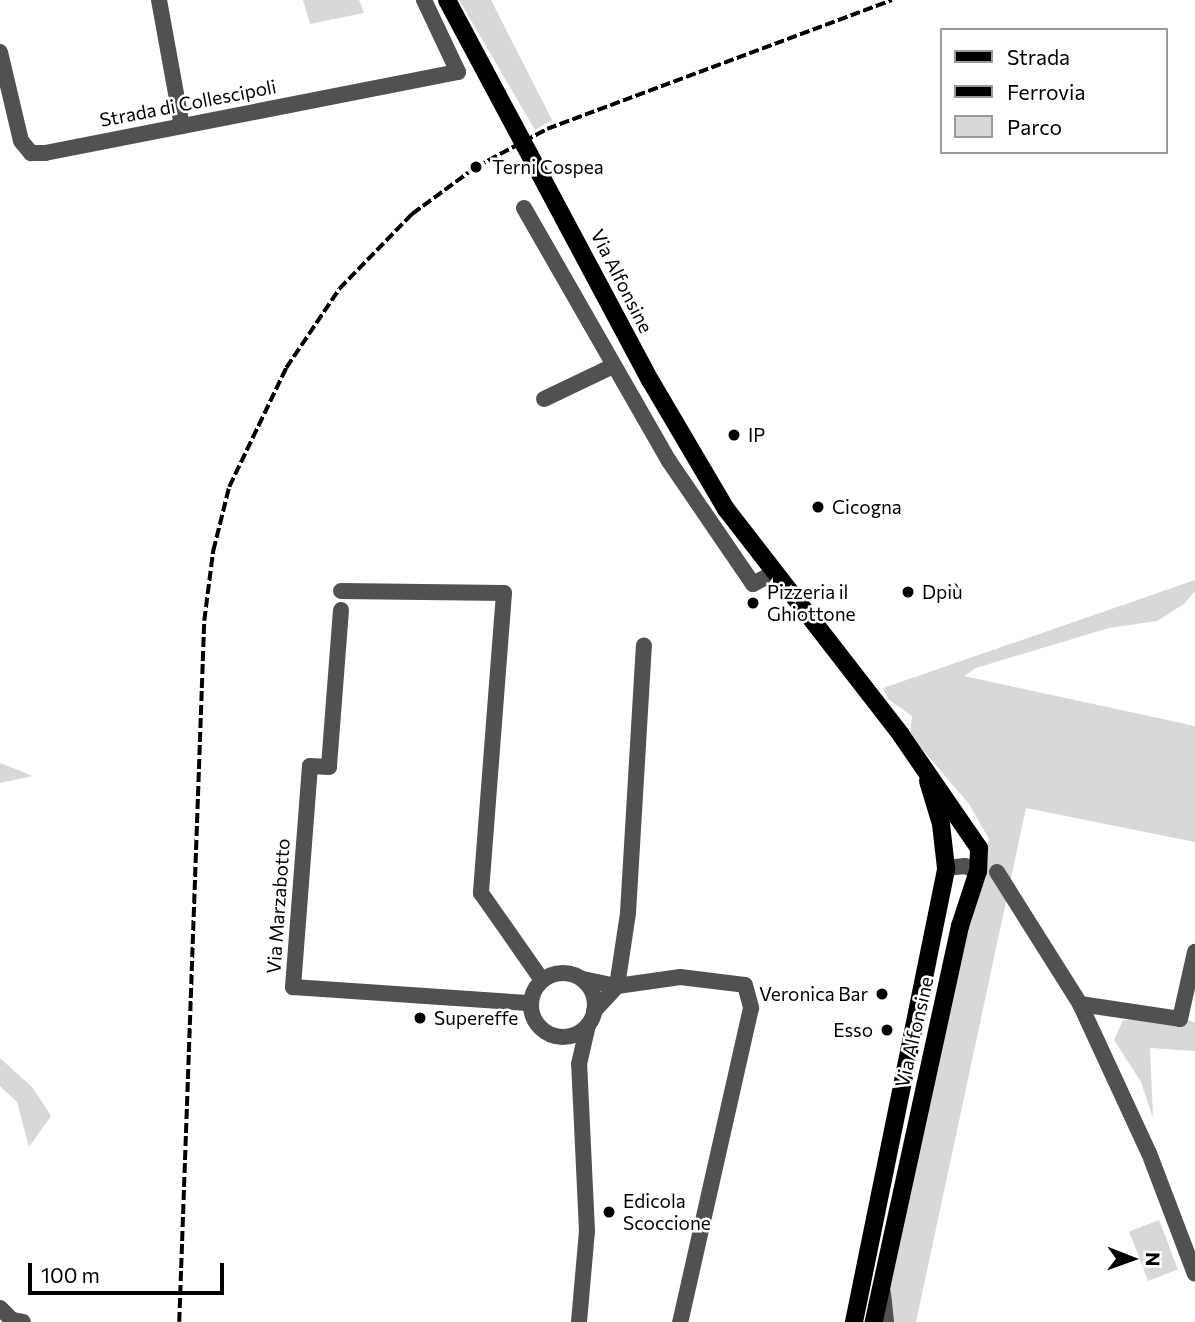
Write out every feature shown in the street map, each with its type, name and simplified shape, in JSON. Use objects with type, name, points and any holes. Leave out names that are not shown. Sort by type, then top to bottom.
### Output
[{"type":"main road","name":"Via Alfonsine","points":[[447,0],[535,159],[650,380],[726,509],[924,768],[979,848],[978,871],[960,926],[874,1322]]},
{"type":"main road","name":"Via Alfonsine","points":[[852,1318],[946,868],[941,824],[924,768]]},
{"type":"street","name":"Strada di Collescipoli","points":[[159,0],[182,126]]},
{"type":"street","name":"Strada di Collescipoli","points":[[0,52],[21,141],[31,153],[458,72],[424,0]]},
{"type":"street","points":[[524,208],[669,461],[753,584],[774,573]]},
{"type":"street","points":[[544,399],[613,366]]},
{"type":"street","points":[[341,591],[504,593],[481,893],[542,980]]},
{"type":"street","name":"Via Marzabotto","points":[[341,610],[329,767],[310,766],[293,987],[530,1003]]},
{"type":"street","points":[[563,1038],[591,1018],[617,986],[628,913],[644,645]]},
{"type":"street","points":[[946,868],[965,866],[978,871]]},
{"type":"street","points":[[997,872],[1080,1004],[1149,1153],[1195,1274]]},
{"type":"street","points":[[1080,1004],[1180,1019],[1195,952]]},
{"type":"street","points":[[579,1064],[563,1038],[543,1031],[530,1003],[542,980],[563,972],[617,986],[680,977],[745,985],[751,1008],[680,1322]]},
{"type":"street","points":[[579,1322],[586,1230],[579,1064],[594,997],[583,979]]},
{"type":"street","points":[[882,1278],[886,1322]]},
{"type":"street","points":[[0,1308],[12,1320],[23,1322]]},
{"type":"green space","points":[[303,0],[359,0],[364,13],[310,24]]},
{"type":"green space","points":[[459,0],[491,0],[552,120],[535,130]]},
{"type":"green space","points":[[1195,580],[1195,591],[1184,604],[1157,621],[1109,628],[976,668],[964,676],[1195,726],[1195,842],[1026,808],[916,1322],[882,1322],[962,941],[989,839],[969,804],[910,735],[912,716],[888,699],[883,688]]},
{"type":"green space","points":[[0,763],[33,776],[0,783]]},
{"type":"green space","points":[[1180,1019],[1195,1022],[1195,1051],[1150,1048],[1153,1118],[1141,1082],[1114,1040],[1123,1020]]},
{"type":"green space","points":[[0,1058],[33,1088],[51,1116],[29,1147],[17,1102],[0,1086]]},
{"type":"green space","points":[[1159,1220],[1178,1269],[1148,1281],[1129,1231]]},
{"type":"railway","points":[[179,1322],[204,621],[213,551],[229,487],[286,368],[339,289],[412,214],[476,167],[547,129],[892,0]]},
{"type":"place","name":"Terni Cospea","points":[[476,167]]},
{"type":"place","name":"IP","points":[[734,435]]},
{"type":"place","name":"Cicogna","points":[[818,507]]},
{"type":"place","name":"Dpiù","points":[[908,592]]},
{"type":"place","name":"Pizzeria il Ghiottone","points":[[753,603]]},
{"type":"place","name":"Veronica Bar","points":[[882,994]]},
{"type":"place","name":"Supereffe","points":[[420,1018]]},
{"type":"place","name":"Esso","points":[[887,1030]]},
{"type":"place","name":"Edicola Scoccione","points":[[609,1212]]}]
